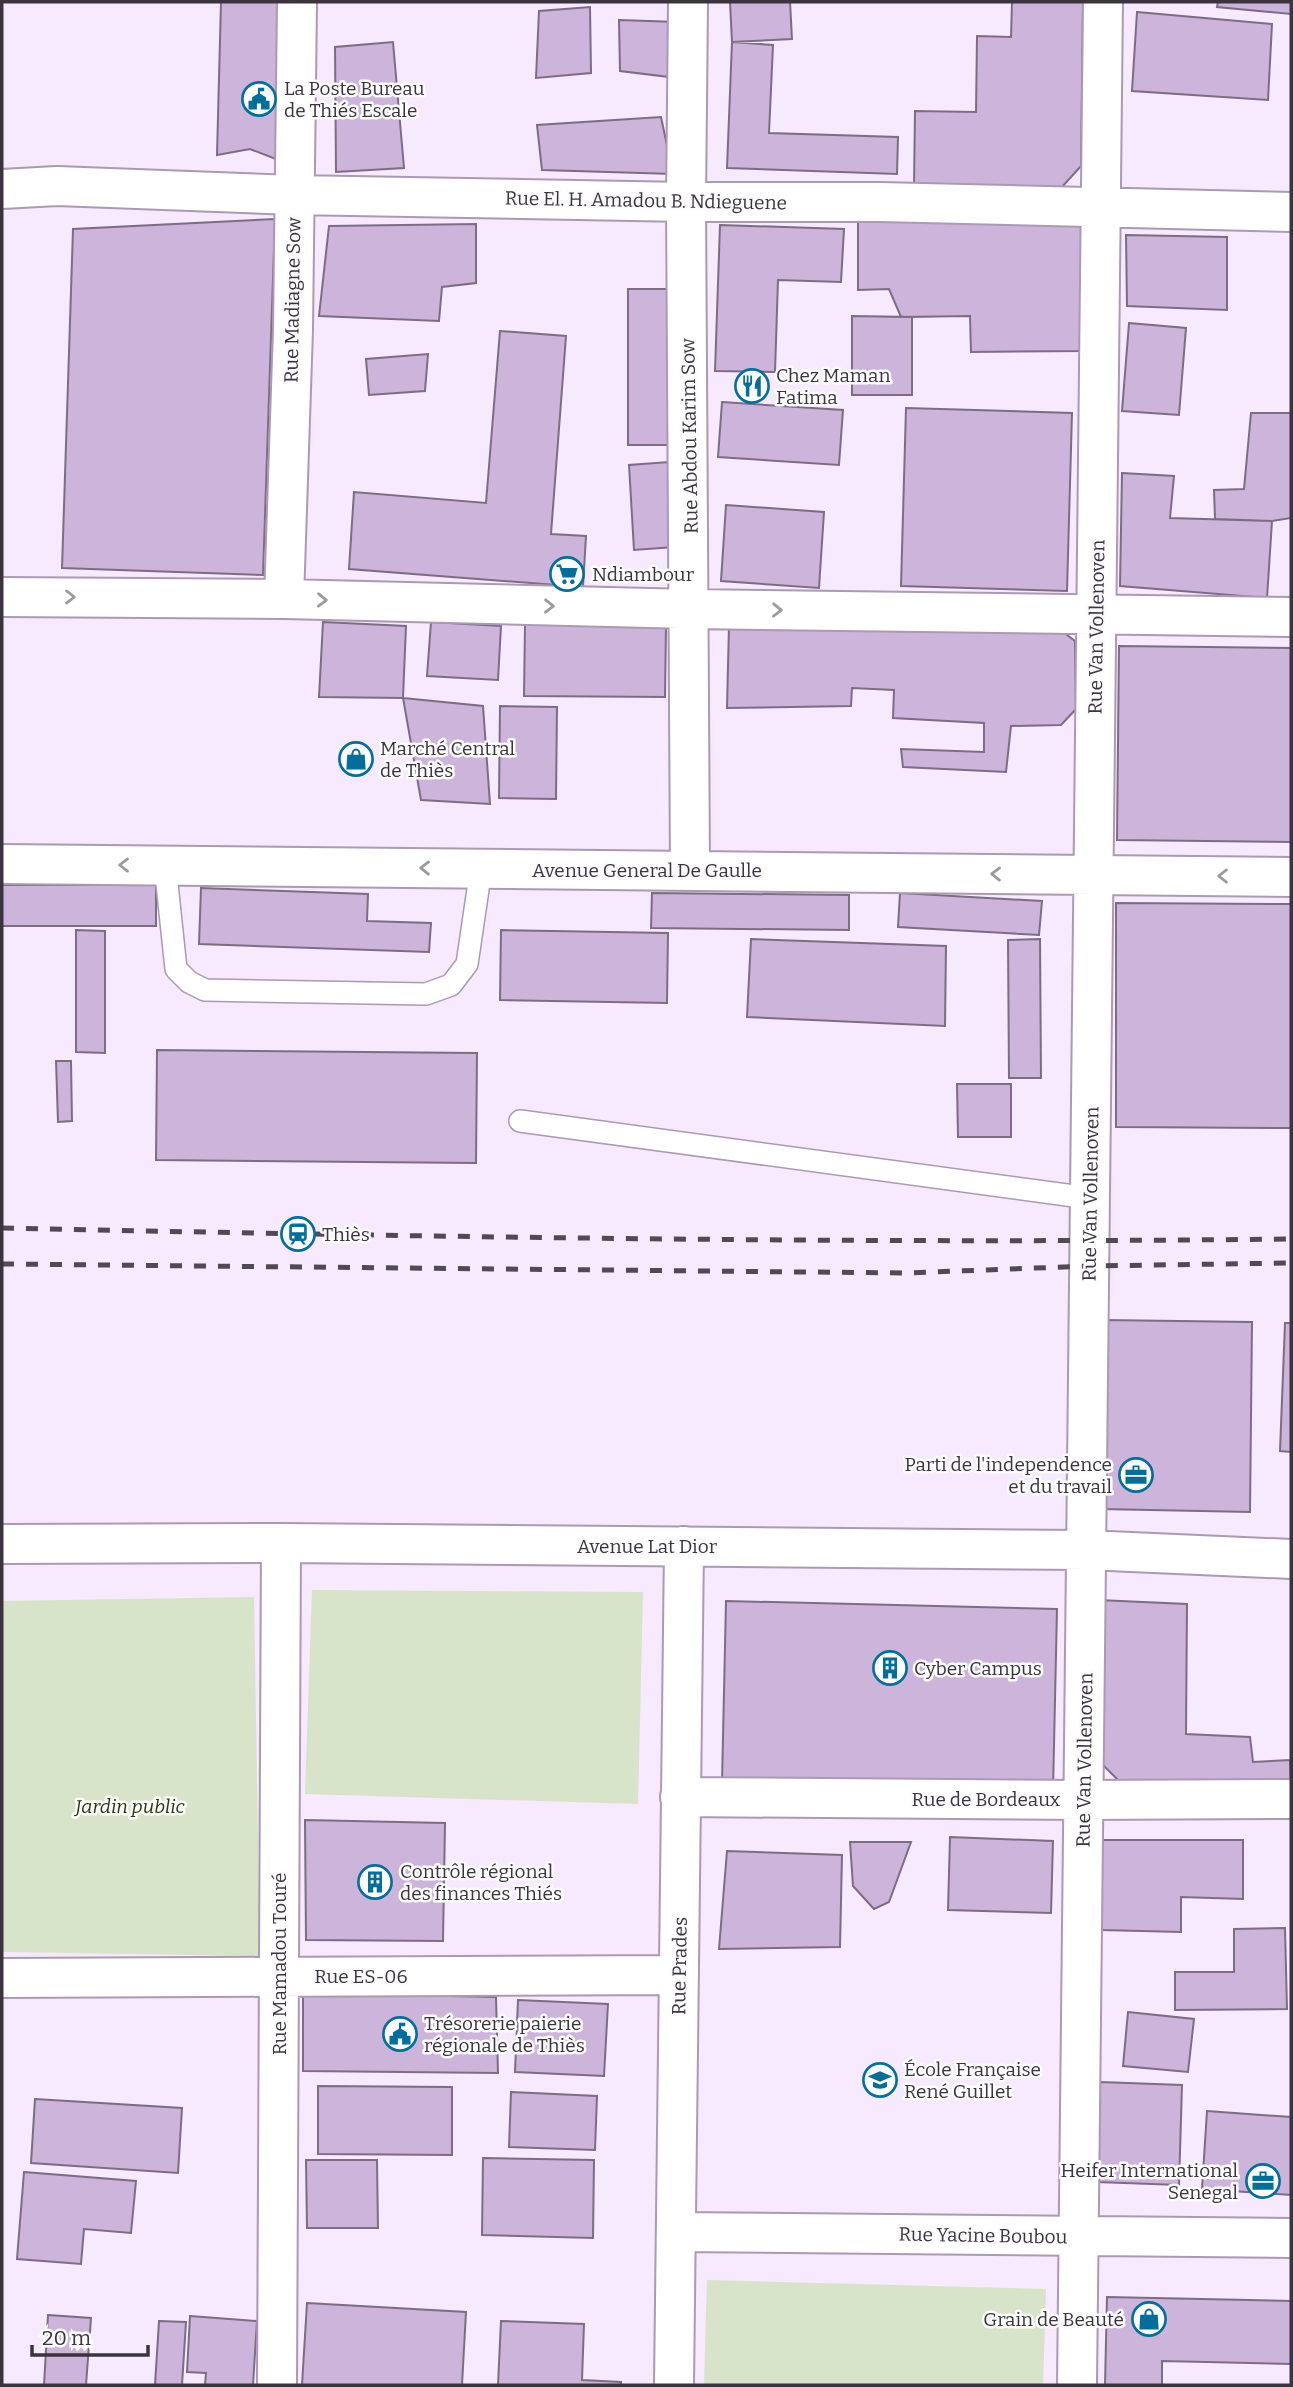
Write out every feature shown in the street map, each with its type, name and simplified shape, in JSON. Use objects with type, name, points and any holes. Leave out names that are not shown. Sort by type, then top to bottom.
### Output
[{"type":"street","name":"Rue Madiagne Sow","points":[[284,599],[293,329],[297,2]]},
{"type":"street","name":"Rue Abdou Karim Sow","points":[[688,2],[686,202],[690,869]]},
{"type":"street","name":"Rue Van Vollenoven","points":[[1077,2385],[1103,2]]},
{"type":"street","name":"Rue El. H. Amadou B. Ndieguene","points":[[2,189],[57,186],[294,195],[686,202],[880,202],[1291,212]]},
{"type":"street","points":[[2,597],[284,599],[690,609],[1291,617]]},
{"type":"street","name":"Avenue General De Gaulle","points":[[2,864],[1291,877]]},
{"type":"street","name":"Avenue Lat Dior","points":[[2,1544],[281,1543],[1086,1550],[1291,1559]]},
{"type":"street","name":"Rue Mamadou Touré","points":[[277,2385],[281,1543]]},
{"type":"street","name":"Rue Prades","points":[[674,2385],[684,1546]]},
{"type":"street","name":"Rue de Bordeaux","points":[[680,1797],[1291,1799]]},
{"type":"street","name":"Rue ES-06","points":[[2,1978],[678,1975]]},
{"type":"street","name":"Rue Yacine Boubou","points":[[676,2232],[1291,2238]]},
{"type":"lane","points":[[165,865],[176,969],[189,982],[205,990],[426,994],[451,985],[467,964],[481,869]]},
{"type":"lane","points":[[520,1121],[1089,1198]]},
{"type":"green space","points":[[312,1590],[643,1592],[638,1804],[305,1794]]},
{"type":"green space","name":"Jardin public","points":[[254,1597],[260,1956],[2,1952],[2,1601]]},
{"type":"green space","points":[[707,2280],[1046,2289],[1043,2385],[704,2385]]},
{"type":"building","points":[[221,2],[281,2],[281,161],[250,149],[217,155]]},
{"type":"building","points":[[730,2],[790,2],[792,39],[732,42]]},
{"type":"building","points":[[1012,2],[1083,2],[1081,166],[1062,187],[914,185],[915,111],[976,112],[977,36],[1011,37]]},
{"type":"building","points":[[1218,2],[1291,2],[1291,14],[1217,7]]},
{"type":"building","points":[[590,7],[591,73],[536,78],[539,11]]},
{"type":"building","points":[[1137,12],[1272,24],[1268,100],[1132,91]]},
{"type":"building","points":[[619,20],[678,22],[678,78],[620,71]]},
{"type":"building","points":[[393,42],[404,168],[336,172],[335,47]]},
{"type":"building","points":[[732,42],[773,45],[769,133],[898,137],[897,174],[727,168]]},
{"type":"building","points":[[661,117],[673,174],[542,170],[537,125]]},
{"type":"building","points":[[1084,213],[1085,351],[971,352],[970,316],[901,317],[889,289],[858,290],[858,215]]},
{"type":"building","points":[[275,219],[263,575],[62,568],[73,229]]},
{"type":"building","points":[[476,224],[476,283],[442,287],[439,321],[319,316],[329,226]]},
{"type":"building","points":[[720,225],[844,229],[841,282],[778,280],[775,372],[715,371]]},
{"type":"building","points":[[1126,235],[1227,237],[1227,310],[1127,306]]},
{"type":"building","points":[[628,289],[677,289],[677,445],[628,445]]},
{"type":"building","points":[[852,316],[912,317],[912,395],[852,395]]},
{"type":"building","points":[[1129,323],[1186,328],[1179,415],[1122,411]]},
{"type":"building","points":[[500,331],[566,336],[551,534],[586,536],[583,587],[349,569],[354,492],[486,503]]},
{"type":"building","points":[[428,354],[425,391],[369,395],[366,359]]},
{"type":"building","points":[[722,402],[843,410],[839,465],[718,457]]},
{"type":"building","points":[[906,408],[1072,413],[1067,591],[901,586]]},
{"type":"building","points":[[1251,413],[1291,413],[1291,518],[1272,521],[1215,519],[1214,490],[1244,489]]},
{"type":"building","points":[[669,462],[674,547],[634,550],[629,465]]},
{"type":"building","points":[[1122,473],[1174,476],[1170,518],[1272,521],[1267,598],[1120,586]]},
{"type":"building","points":[[726,505],[824,512],[819,588],[721,581]]},
{"type":"building","points":[[323,622],[406,626],[403,698],[319,697]]},
{"type":"building","points":[[431,622],[501,626],[498,680],[427,676]]},
{"type":"building","points":[[525,624],[666,625],[665,697],[524,696]]},
{"type":"building","points":[[729,625],[1055,626],[1075,641],[1076,709],[1061,725],[1011,726],[1006,772],[903,767],[901,749],[984,752],[984,723],[893,718],[894,690],[852,688],[851,706],[727,708]]},
{"type":"building","points":[[1119,646],[1291,648],[1291,842],[1117,840]]},
{"type":"building","points":[[403,698],[483,706],[490,804],[421,800]]},
{"type":"building","points":[[500,706],[557,707],[556,799],[499,798]]},
{"type":"building","points":[[2,885],[156,885],[156,926],[2,926]]},
{"type":"building","points":[[201,888],[368,894],[367,921],[431,923],[429,952],[199,944]]},
{"type":"building","points":[[652,893],[849,895],[849,930],[651,928]]},
{"type":"building","points":[[900,893],[1042,901],[1039,935],[898,927]]},
{"type":"building","points":[[1116,903],[1291,904],[1291,1128],[1116,1127]]},
{"type":"building","points":[[76,930],[105,931],[105,1053],[76,1052]]},
{"type":"building","points":[[501,930],[668,933],[667,1003],[500,1000]]},
{"type":"building","points":[[751,939],[946,946],[945,1026],[747,1017]]},
{"type":"building","points":[[1040,939],[1041,1078],[1009,1078],[1008,940]]},
{"type":"building","points":[[157,1050],[477,1053],[476,1163],[156,1160]]},
{"type":"building","points":[[56,1061],[71,1061],[72,1121],[58,1122]]},
{"type":"building","points":[[957,1084],[1011,1084],[1011,1137],[958,1137]]},
{"type":"building","points":[[1104,1320],[1252,1322],[1250,1512],[1101,1509]]},
{"type":"building","points":[[1285,1323],[1291,1323],[1291,1452],[1280,1451]]},
{"type":"building","points":[[1098,1600],[1187,1604],[1186,1734],[1250,1737],[1253,1762],[1290,1760],[1291,1785],[1124,1786],[1097,1759]]},
{"type":"building","name":"Cyber Campus","points":[[726,1601],[1057,1609],[1053,1791],[722,1783]]},
{"type":"building","name":"Contrôle régional des finances Thiés","points":[[305,1820],[445,1823],[443,1941],[306,1940]]},
{"type":"building","points":[[950,1837],[1053,1841],[1051,1913],[948,1910]]},
{"type":"building","points":[[1099,1840],[1243,1840],[1243,1899],[1181,1897],[1181,1932],[1101,1930]]},
{"type":"building","points":[[850,1842],[911,1842],[889,1902],[874,1909],[853,1886]]},
{"type":"building","points":[[727,1851],[842,1855],[840,1947],[719,1949]]},
{"type":"building","points":[[1285,1928],[1287,2009],[1175,2010],[1175,1972],[1234,1972],[1234,1929]]},
{"type":"building","name":"Trésorerie paierie régionale de Thiès","points":[[303,1993],[496,1997],[498,2073],[303,2071]]},
{"type":"building","points":[[518,2000],[608,2004],[604,2076],[515,2072]]},
{"type":"building","points":[[1128,2012],[1194,2019],[1188,2072],[1123,2066]]},
{"type":"building","points":[[1100,2082],[1182,2085],[1179,2185],[1097,2182]]},
{"type":"building","points":[[318,2086],[452,2087],[452,2155],[318,2154]]},
{"type":"building","points":[[511,2092],[597,2096],[595,2150],[509,2147]]},
{"type":"building","points":[[35,2099],[182,2108],[178,2173],[31,2163]]},
{"type":"building","points":[[1207,2111],[1291,2117],[1291,2195],[1202,2189]]},
{"type":"building","points":[[483,2158],[594,2160],[593,2238],[482,2235]]},
{"type":"building","points":[[306,2160],[377,2160],[378,2228],[307,2228]]},
{"type":"building","points":[[24,2172],[136,2181],[131,2233],[84,2229],[81,2264],[17,2259]]},
{"type":"building","points":[[1107,2297],[1291,2301],[1291,2364],[1162,2361],[1162,2385],[1105,2385]]},
{"type":"building","points":[[307,2303],[466,2312],[462,2385],[302,2385]]},
{"type":"building","points":[[48,2315],[91,2318],[86,2385],[44,2385]]},
{"type":"building","points":[[190,2316],[257,2321],[253,2385],[205,2385],[206,2373],[187,2372]]},
{"type":"building","points":[[159,2321],[186,2322],[182,2385],[155,2385]]},
{"type":"building","points":[[501,2321],[584,2324],[582,2380],[621,2382],[621,2385],[498,2385]]},
{"type":"railway","points":[[2,1228],[646,1239],[1291,1239]]},
{"type":"railway","points":[[2,1264],[906,1273],[1089,1266],[1291,1263]]},
{"type":"place","name":"La Poste Bureau de Thiés Escale","points":[[259,99]]},
{"type":"place","name":"Chez Maman Fatima","points":[[752,386]]},
{"type":"place","name":"Ndiambour","points":[[567,574]]},
{"type":"place","name":"Marché Central de Thiès","points":[[356,759]]},
{"type":"place","name":"Thiès","points":[[298,1234]]},
{"type":"place","name":"Parti de l'independence et du travail","points":[[1136,1475]]},
{"type":"place","name":"Cyber Campus","points":[[890,1668]]},
{"type":"place","name":"Contrôle régional des finances Thiés","points":[[375,1882]]},
{"type":"place","name":"Trésorerie paierie régionale de Thiès","points":[[400,2034]]},
{"type":"place","name":"École Française René Guillet","points":[[880,2080]]},
{"type":"place","name":"Heifer International Senegal","points":[[1263,2181]]},
{"type":"place","name":"Grain de Beauté","points":[[1149,2319]]}]
